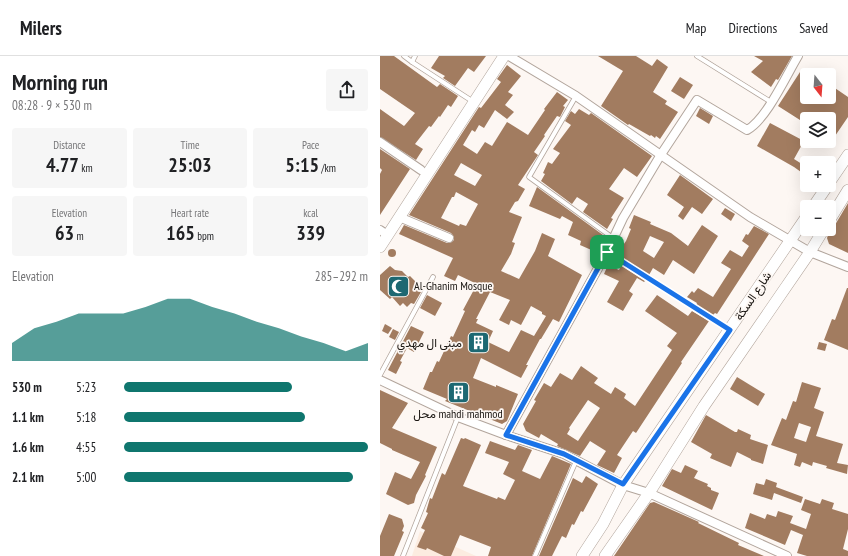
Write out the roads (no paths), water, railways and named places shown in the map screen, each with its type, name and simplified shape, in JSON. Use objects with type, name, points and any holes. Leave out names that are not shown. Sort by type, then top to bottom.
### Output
[{"type":"main road","points":[[381,233],[496,56]]},
{"type":"main road","points":[[380,247],[504,56]]},
{"type":"main road","points":[[836,172],[848,155]]},
{"type":"main road","points":[[836,210],[848,190]]},
{"type":"main road","name":"شارع السكة","points":[[582,556],[603,524],[623,484],[800,226]]},
{"type":"main road","name":"شارع السكة","points":[[605,556],[649,493],[704,406],[820,236]]},
{"type":"street","points":[[509,56],[576,96],[660,156],[750,217],[810,252],[848,267]]},
{"type":"street","points":[[506,435],[607,252],[623,218],[660,156],[697,100],[747,130],[754,126],[771,102],[798,56]]},
{"type":"street","points":[[380,142],[421,170]]},
{"type":"street","points":[[399,217],[448,238]]},
{"type":"street","points":[[380,380],[458,417],[564,454],[623,484],[649,493],[786,556]]},
{"type":"lane","points":[[404,56],[469,99]]},
{"type":"lane","points":[[412,62],[416,56]]},
{"type":"lane","points":[[696,56],[771,102]]},
{"type":"lane","points":[[576,96],[528,177],[613,238]]},
{"type":"lane","points":[[607,252],[730,330]]},
{"type":"lane","points":[[380,375],[433,277]]},
{"type":"lane","points":[[403,556],[458,417]]},
{"type":"lane","points":[[534,556],[576,461]]},
{"type":"place","name":"Al-Ghanim Mosque","points":[[399,286]]},
{"type":"place","name":"مبنى ال مهدي","points":[[478,343]]},
{"type":"place","name":"محل mahdi mahmod","points":[[458,393]]}]
